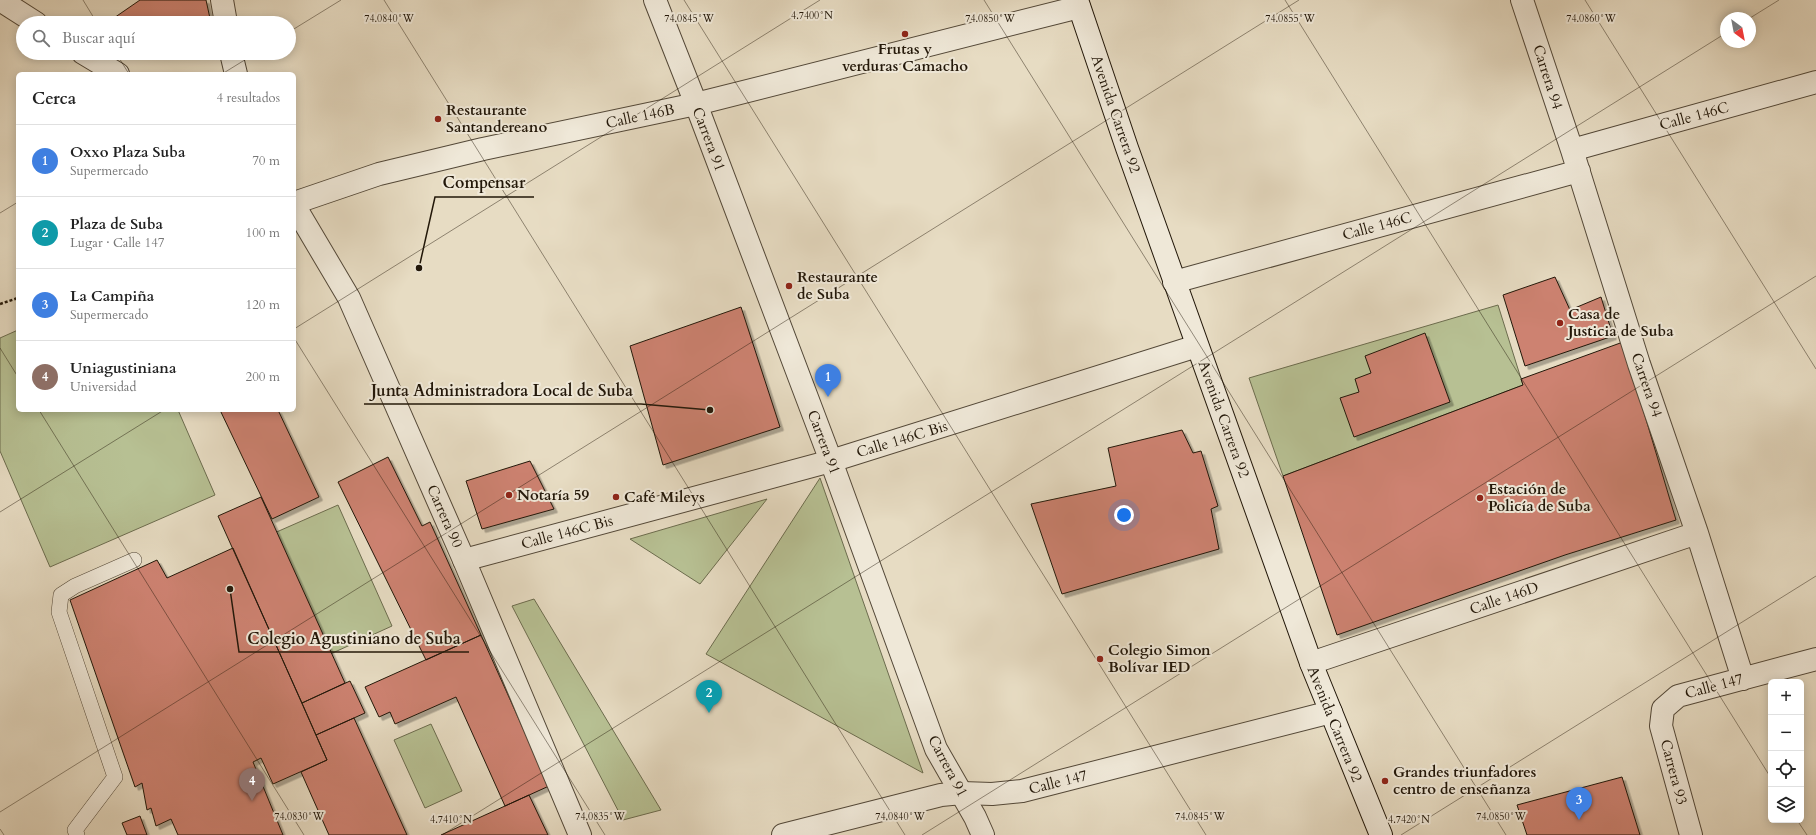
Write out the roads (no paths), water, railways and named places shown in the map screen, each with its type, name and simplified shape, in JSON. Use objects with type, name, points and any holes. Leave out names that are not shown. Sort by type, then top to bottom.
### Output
[{"type":"street","points":[[0,0],[25,16]]},
{"type":"street","points":[[222,0],[225,16]]},
{"type":"street","name":"Carrera 91","points":[[655,0],[696,104],[831,461],[936,749],[962,793],[983,835]]},
{"type":"street","name":"Carrera 94","points":[[1522,0],[1572,150],[1640,364],[1697,533],[1743,679]]},
{"type":"street","name":"Calle 146B","points":[[296,203],[379,174],[483,149],[696,104],[1078,3]]},
{"type":"street","name":"Avenida Carrera 92","points":[[1078,3],[1174,282],[1310,663],[1381,835]]},
{"type":"street","points":[[95,60],[115,72]]},
{"type":"street","points":[[233,60],[236,72]]},
{"type":"street","name":"Calle 146C","points":[[1572,150],[1816,82]]},
{"type":"street","name":"Calle 146C","points":[[1174,282],[1579,172]]},
{"type":"street","name":"Carrera 90","points":[[296,207],[349,298],[464,560],[580,835]]},
{"type":"street","name":"Calle 146C Bis","points":[[464,560],[831,461],[1198,346]]},
{"type":"street","name":"Calle 146D","points":[[1310,663],[1697,533]]},
{"type":"street","name":"Calle 147","points":[[1662,709],[1678,696],[1816,660]]},
{"type":"street","name":"Carrera 93","points":[[1662,709],[1661,726],[1691,835]]},
{"type":"street","name":"Calle 147","points":[[783,835],[915,801],[962,793],[992,794],[1022,791],[1331,712]]},
{"type":"lane","points":[[77,835],[75,830],[115,777],[59,612],[61,595],[75,586],[134,560]]},
{"type":"place","name":"Frutas y verduras Camacho","points":[[905,34]]},
{"type":"place","name":"Restaurante Santandereano","points":[[438,119]]},
{"type":"place","name":"Compensar","points":[[419,268]]},
{"type":"place","name":"Restaurante de Suba","points":[[789,286]]},
{"type":"place","name":"Casa de Justicia de Suba","points":[[1560,323]]},
{"type":"place","name":"Oxxo Plaza Suba","points":[[828,397]]},
{"type":"place","name":"Junta Administradora Local de Suba","points":[[710,410]]},
{"type":"place","name":"Notaría 59","points":[[509,495]]},
{"type":"place","name":"Café Mileys","points":[[616,497]]},
{"type":"place","name":"Estación de Policía de Suba","points":[[1480,498]]},
{"type":"place","name":"Colegio Agustiniano de Suba","points":[[230,589]]},
{"type":"place","name":"Colegio Simon Bolívar IED","points":[[1100,659]]},
{"type":"place","name":"Plaza de Suba","points":[[709,713]]},
{"type":"place","name":"Grandes triunfadores centro de enseñanza","points":[[1385,781]]},
{"type":"place","name":"Uniagustiniana","points":[[252,801]]},
{"type":"place","name":"La Campiña","points":[[1579,820]]}]
